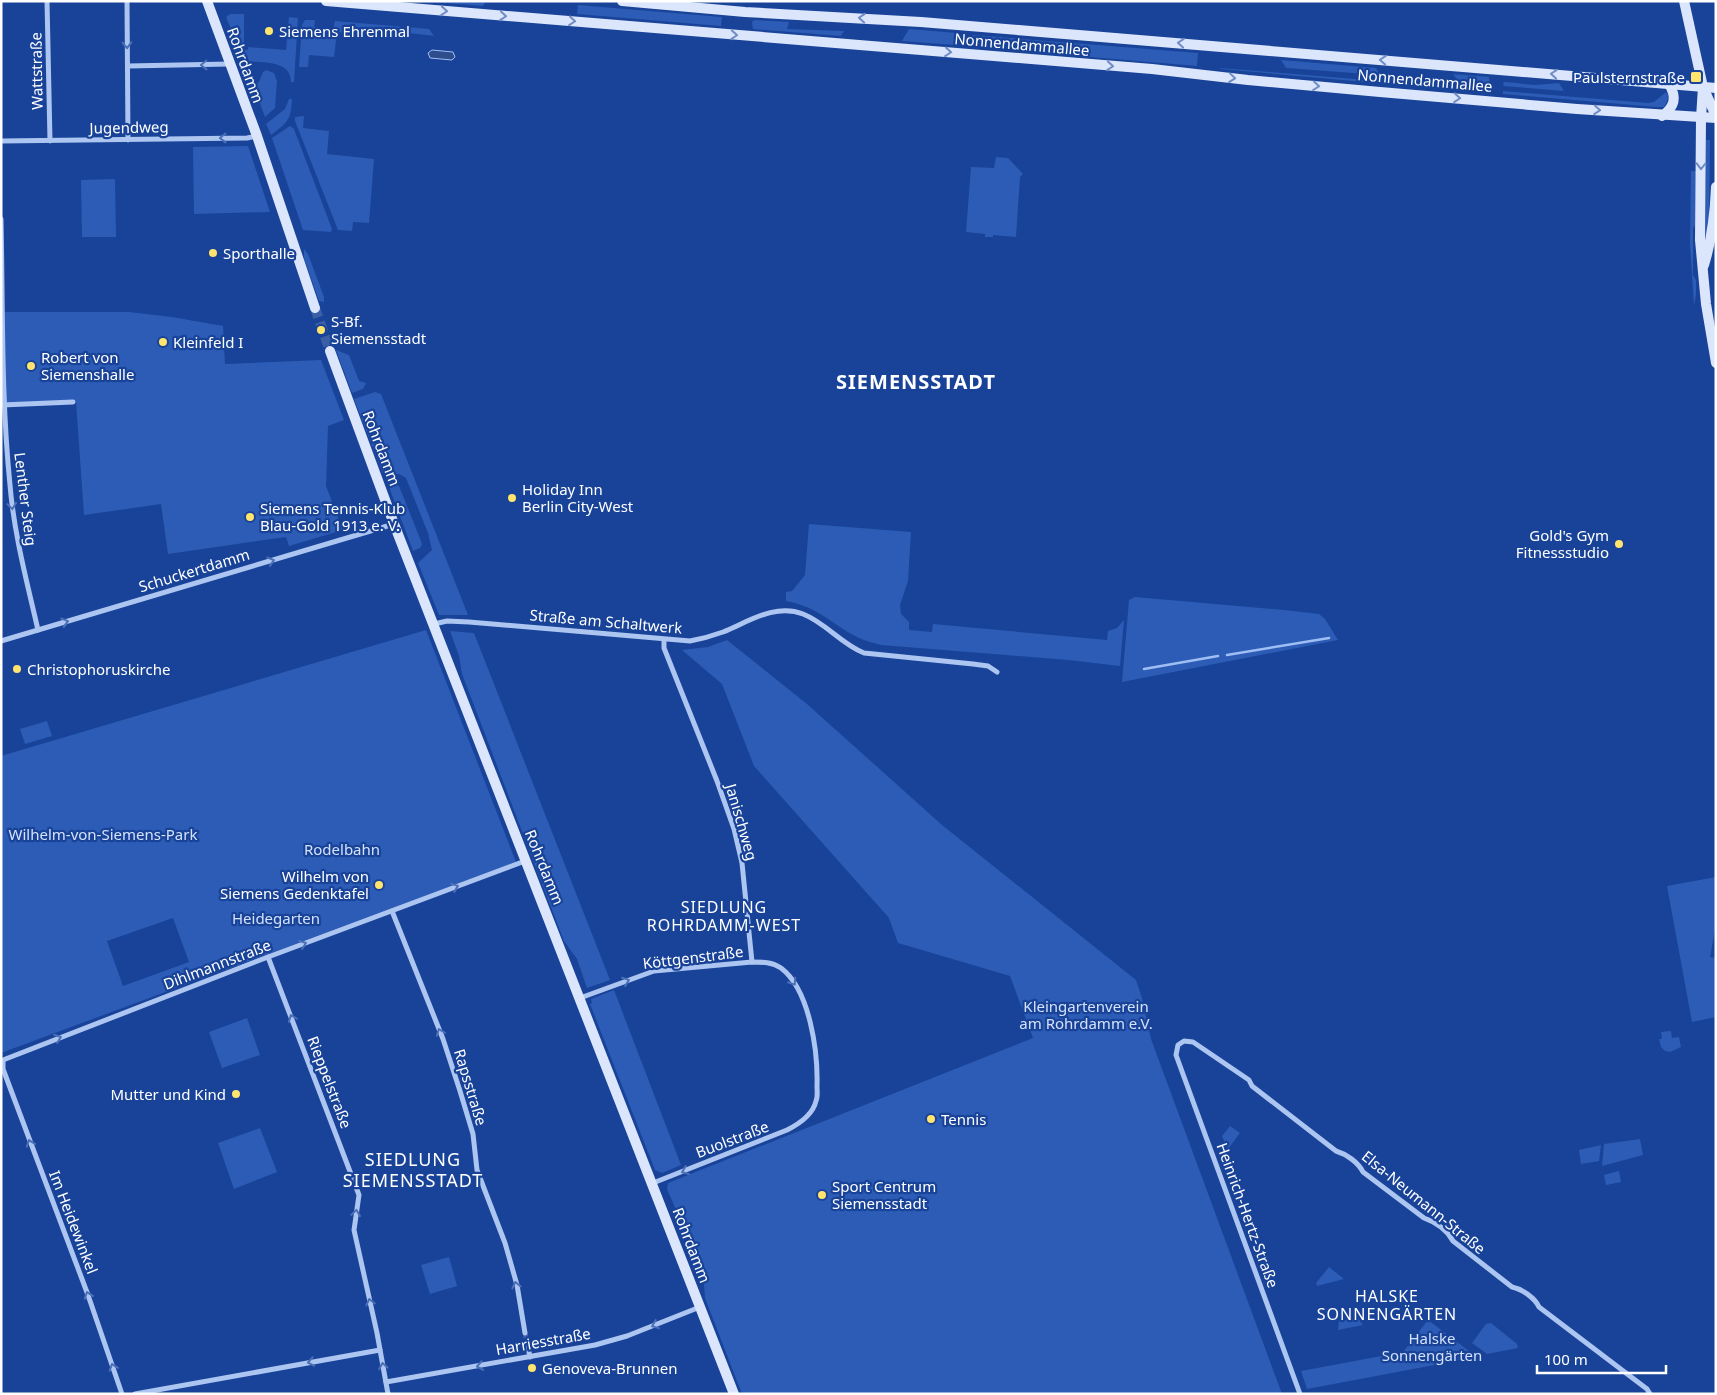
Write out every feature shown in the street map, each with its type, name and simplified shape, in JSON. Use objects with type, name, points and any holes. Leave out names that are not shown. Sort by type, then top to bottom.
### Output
[{"type":"main road","name":"Rohrdamm","points":[[207,1],[257,136],[315,308]]},
{"type":"main road","name":"Nonnendammallee","points":[[326,1],[1132,68],[1662,116],[1716,117]]},
{"type":"main road","name":"Nonnendammallee","points":[[622,1],[745,12],[921,22],[1716,88]]},
{"type":"main road","points":[[1684,1],[1703,87],[1716,117]]},
{"type":"main road","points":[[1662,116],[1673,106],[1673,91],[1669,84]]},
{"type":"main road","points":[[1703,87],[1700,240],[1706,304],[1716,362]]},
{"type":"main road","points":[[1703,268],[1716,214],[1716,187]]},
{"type":"main road","name":"Rohrdamm","points":[[330,351],[394,524],[734,1394]]},
{"type":"street","name":"Wattstraße","points":[[47,1],[50,141]]},
{"type":"street","points":[[127,1],[128,140]]},
{"type":"street","points":[[128,66],[229,64]]},
{"type":"street","name":"Jugendweg","points":[[1,141],[247,138],[257,136]]},
{"type":"street","name":"Lenther Steig","points":[[1,219],[3,405],[10,485],[15,525],[38,630]]},
{"type":"street","points":[[3,405],[73,402]]},
{"type":"street","name":"Schuckertdamm","points":[[1,641],[394,524]]},
{"type":"street","name":"Straße am Schaltwerk","points":[[434,624],[447,621],[469,622],[690,641],[725,631],[763,615],[786,611],[802,613],[855,650],[864,653],[988,666],[997,672]]},
{"type":"street","name":"Janischweg","points":[[664,640],[664,648],[720,788],[738,845],[742,863],[752,962]]},
{"type":"street","name":"Dihlmannstraße","points":[[3,1060],[268,957],[525,861]]},
{"type":"street","name":"Rapsstraße","points":[[392,911],[443,1039],[460,1091],[473,1134],[477,1170],[505,1243],[517,1285],[526,1333]]},
{"type":"street","name":"Rieppelstraße","points":[[268,957],[359,1195],[354,1230],[388,1394]]},
{"type":"street","name":"Köttgenstraße","points":[[580,998],[654,971],[752,962]]},
{"type":"street","name":"Buolstraße","points":[[653,1183],[788,1130],[801,1122],[813,1108],[816,1101],[817,1073],[814,1043],[802,999],[794,982],[781,968],[766,962],[752,962]]},
{"type":"street","name":"Elsa-Neumann-Straße","points":[[1178,1045],[1184,1042],[1193,1042],[1222,1064],[1249,1080],[1252,1086],[1320,1139],[1360,1166],[1363,1172],[1370,1178],[1449,1234],[1453,1241],[1512,1287],[1519,1288],[1537,1302],[1539,1307],[1650,1394]]},
{"type":"street","name":"Heinrich-Hertz-Straße","points":[[1178,1045],[1176,1055],[1300,1394]]},
{"type":"street","name":"Im Heidewinkel","points":[[3,1060],[3,1069],[90,1301],[122,1394]]},
{"type":"street","name":"Harriesstraße","points":[[386,1382],[595,1345],[622,1337],[700,1307]]},
{"type":"street","points":[[528,1347],[530,1357]]},
{"type":"street","points":[[136,1394],[380,1350]]},
{"type":"green space","points":[[420,1],[486,1],[483,6]]},
{"type":"green space","points":[[578,5],[722,17],[721,26],[577,14]]},
{"type":"green space","points":[[230,14],[244,14],[244,44],[238,46],[226,17]]},
{"type":"green space","points":[[289,17],[298,18],[294,82],[291,82],[290,75],[286,69],[280,66],[266,62],[244,61],[239,49],[248,50],[248,47],[286,50]]},
{"type":"green space","points":[[305,20],[315,20],[314,27],[333,29],[335,21],[429,29],[434,36],[384,30],[384,36],[337,32],[334,57],[309,55],[308,67],[299,67],[302,25]]},
{"type":"green space","points":[[754,20],[789,22],[787,29],[844,31],[841,36],[753,29],[752,22]]},
{"type":"green space","points":[[909,29],[957,33],[959,35],[958,43],[955,45],[902,41]]},
{"type":"green space","points":[[973,35],[1198,53],[1197,66],[973,47],[971,43]]},
{"type":"green space","points":[[1281,60],[1376,68],[1380,75],[1286,68]]},
{"type":"green space","points":[[1220,68],[1487,90],[1489,92],[1487,93]]},
{"type":"green space","points":[[266,70],[274,73],[277,81],[275,108],[265,117],[253,85],[259,82],[263,72]]},
{"type":"green space","points":[[1453,74],[1489,77],[1490,84],[1459,82]]},
{"type":"green space","points":[[1503,83],[1535,85],[1559,83],[1564,91],[1504,86]]},
{"type":"green space","points":[[1503,91],[1648,103],[1654,102],[1666,92],[1668,95],[1664,107],[1656,107],[1503,94]]},
{"type":"green space","points":[[289,99],[292,99],[292,106],[288,120],[271,135],[266,124],[285,109]]},
{"type":"green space","points":[[304,116],[303,128],[329,131],[327,154],[374,159],[369,223],[353,222],[352,231],[338,230],[295,121],[295,117]]},
{"type":"green space","points":[[290,126],[294,129],[332,229],[331,232],[303,230],[272,138]]},
{"type":"green space","points":[[1706,140],[1710,140],[1709,223],[1705,239]]},
{"type":"green space","points":[[248,146],[270,212],[194,214],[193,147]]},
{"type":"green space","points":[[996,157],[1008,158],[1023,174],[1020,177],[1016,237],[993,235],[993,237],[985,237],[985,234],[966,232],[971,167],[994,168]]},
{"type":"green space","points":[[1691,171],[1696,171],[1695,226],[1693,228],[1693,275],[1696,280],[1694,306],[1690,244]]},
{"type":"green space","points":[[115,179],[116,237],[82,237],[81,180]]},
{"type":"green space","points":[[304,249],[308,254],[324,297],[324,302],[319,301],[304,258]]},
{"type":"green space","points":[[3,312],[129,312],[172,317],[223,326],[225,364],[321,360],[344,420],[328,426],[326,486],[343,530],[289,546],[286,537],[168,554],[161,504],[84,515],[76,402],[4,405]]},
{"type":"green space","points":[[336,350],[349,355],[359,381],[366,383],[363,389],[352,393]]},
{"type":"green space","points":[[375,392],[381,394],[468,615],[439,615],[418,563],[432,550],[428,533],[406,478],[399,474],[383,474],[354,399]]},
{"type":"green space","points":[[394,484],[399,486],[421,541],[422,545],[420,548],[413,551],[389,487]]},
{"type":"green space","points":[[809,524],[911,532],[908,581],[900,605],[901,614],[909,622],[909,630],[932,632],[933,624],[1107,640],[1108,631],[1117,628],[1124,620],[1120,666],[881,645],[859,638],[807,607],[786,601],[786,592],[792,591],[805,575]]},
{"type":"green space","points":[[1135,597],[1319,614],[1325,619],[1338,640],[1122,682],[1129,600]]},
{"type":"green space","name":"Wilhelm-von-Siemens-Park","points":[[426,630],[516,862],[1,1053],[1,756]],"holes":[[[173,918],[189,962],[123,986],[107,941]]]},
{"type":"green space","points":[[450,631],[474,633],[610,980],[587,988],[577,959],[564,941],[462,674],[459,656]]},
{"type":"green space","name":"Kleingartenverein am Rohrdamm e.V.","points":[[727,640],[807,704],[942,825],[1136,980],[1151,1039],[1282,1394],[742,1394],[705,1298],[703,1272],[667,1189],[668,1183],[1033,1038],[1010,976],[898,943],[889,918],[754,766],[722,684],[682,650],[708,647]]},
{"type":"green space","points":[[47,721],[52,736],[25,744],[20,729]]},
{"type":"green space","points":[[1716,877],[1716,925],[1710,957],[1716,958],[1716,1017],[1692,1022],[1667,886]]},
{"type":"green space","points":[[614,990],[681,1165],[662,1173],[655,1170],[590,1004],[592,1003],[591,999]]},
{"type":"green space","points":[[247,1018],[260,1055],[222,1068],[209,1032]]},
{"type":"green space","points":[[1671,1031],[1672,1038],[1679,1037],[1681,1047],[1670,1052],[1665,1051],[1661,1047],[1659,1039],[1662,1039],[1661,1032]]},
{"type":"green space","points":[[1230,1126],[1240,1133],[1228,1149],[1222,1136]]},
{"type":"green space","points":[[260,1128],[277,1172],[234,1189],[218,1143]]},
{"type":"green space","points":[[1640,1139],[1643,1155],[1602,1166],[1604,1144]]},
{"type":"green space","points":[[1601,1145],[1599,1161],[1581,1164],[1579,1150]]},
{"type":"green space","points":[[1619,1171],[1621,1182],[1606,1185],[1604,1175]]},
{"type":"green space","points":[[449,1257],[457,1286],[430,1294],[421,1265]]},
{"type":"green space","points":[[1329,1267],[1344,1279],[1317,1286],[1316,1283]]},
{"type":"green space","points":[[1358,1318],[1363,1325],[1338,1330],[1339,1321]]},
{"type":"green space","name":"Halske Sonnengärten","points":[[1428,1320],[1477,1357],[1307,1389],[1301,1371],[1403,1352]]},
{"type":"green space","points":[[1491,1323],[1517,1344],[1518,1348],[1487,1354],[1472,1343],[1486,1324]]},
{"type":"shaded area","points":[[432,50],[453,52],[455,57],[452,60],[430,58],[428,53]]},
{"type":"waterway","points":[[1227,655],[1329,638]]},
{"type":"waterway","points":[[1144,669],[1218,656]]},
{"type":"tunnel","points":[[315,308],[330,351]]},
{"type":"tunnel","points":[[525,1333],[528,1347]]},
{"type":"place","name":"Siemens Ehrenmal","points":[[269,31]]},
{"type":"place","name":"Paulsternstraße","points":[[1696,77]]},
{"type":"place","name":"Sporthalle","points":[[213,253]]},
{"type":"place","name":"S-Bf. Siemensstadt","points":[[321,330]]},
{"type":"place","name":"Kleinfeld I","points":[[163,342]]},
{"type":"place","name":"Robert von Siemenshalle","points":[[31,366]]},
{"type":"place","name":"Holiday Inn Berlin City-West","points":[[512,498]]},
{"type":"place","name":"Siemens Tennis-Klub Blau-Gold 1913 e. V.","points":[[250,517]]},
{"type":"place","name":"Gold's Gym Fitnessstudio","points":[[1619,544]]},
{"type":"place","name":"Christophoruskirche","points":[[17,669]]},
{"type":"place","name":"Wilhelm von Siemens Gedenktafel","points":[[379,885]]},
{"type":"place","name":"Mutter und Kind","points":[[236,1094]]},
{"type":"place","name":"Tennis","points":[[931,1119]]},
{"type":"place","name":"Sport Centrum Siemensstadt","points":[[822,1195]]},
{"type":"place","name":"Genoveva-Brunnen","points":[[532,1368]]},
{"type":"district","name":"SIEMENSSTADT","points":[[916,381]]},
{"type":"district","name":"SIEDLUNG ROHRDAMM-WEST","points":[[724,916]]},
{"type":"district","name":"SIEDLUNG SIEMENSSTADT","points":[[413,1169]]},
{"type":"district","name":"HALSKE SONNENGÄRTEN","points":[[1387,1305]]},
{"type":"park label","name":"Rodelbahn","points":[[342,849]]},
{"type":"park label","name":"Heidegarten","points":[[276,918]]}]
